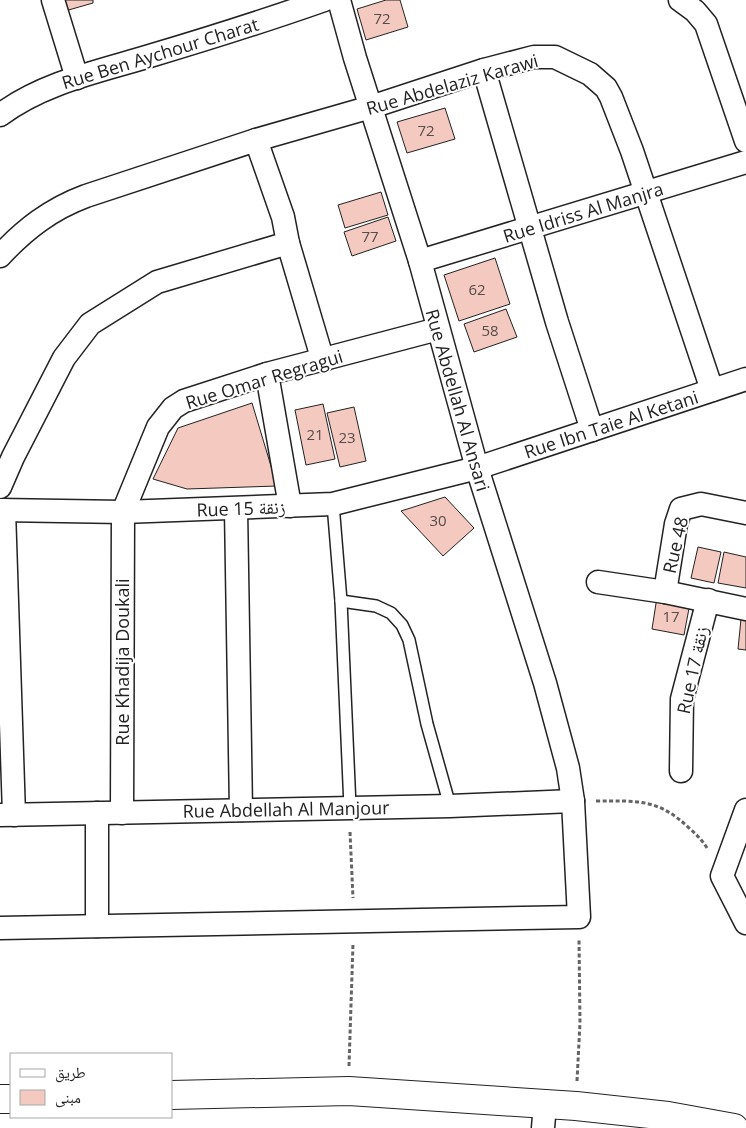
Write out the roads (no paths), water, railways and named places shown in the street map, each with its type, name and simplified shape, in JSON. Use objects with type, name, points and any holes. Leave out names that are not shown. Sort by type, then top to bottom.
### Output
[{"type":"main road","points":[[172,1095],[349,1091],[544,1116],[576,1106],[668,1116],[734,1128]]},
{"type":"street","points":[[53,0],[77,78]]},
{"type":"street","name":"Rue Ben Aychour Charat","points":[[0,115],[38,92],[77,78],[266,20],[324,0]]},
{"type":"street","name":"Rue Abdellah Al Ansari","points":[[98,926],[579,917],[573,801],[568,768],[545,683],[477,468],[420,261],[339,0]]},
{"type":"street","points":[[680,0],[695,11],[706,24],[746,141]]},
{"type":"street","name":"Rue Abdelaziz Karawi","points":[[0,256],[44,216],[63,204],[256,140],[371,107],[484,70],[545,56],[564,60],[599,80],[611,97],[646,193],[712,390]]},
{"type":"street","points":[[484,70],[532,228],[557,322],[592,430]]},
{"type":"street","points":[[256,140],[283,217],[288,243],[323,361]]},
{"type":"street","name":"Rue Idriss Al Manjra","points":[[420,261],[746,162]]},
{"type":"street","points":[[0,487],[12,457],[64,358],[90,324],[158,282],[288,243]]},
{"type":"street","name":"Rue Omar Regragui","points":[[123,512],[158,427],[173,408],[184,402],[267,374],[323,361],[438,329]]},
{"type":"street","points":[[267,374],[290,506]]},
{"type":"street","name":"Rue Ibn Taie Al Ketani","points":[[477,468],[746,379]]},
{"type":"street","name":"Rue 15 زنقة","points":[[2,510],[123,512],[333,504],[477,468]]},
{"type":"street","name":"Rue 48","points":[[665,592],[676,524],[681,509],[701,504],[746,513]]},
{"type":"street","points":[[236,509],[241,810]]},
{"type":"street","points":[[2,510],[7,815]]},
{"type":"street","name":"Rue Khadija Doukali","points":[[122,812],[123,512]]},
{"type":"street","points":[[598,582],[665,592],[746,609]]},
{"type":"street","name":"Rue 17 زنقة","points":[[681,771],[682,698],[708,600]]},
{"type":"street","name":"Rue Abdellah Al Manjour","points":[[7,815],[450,806],[573,801]]},
{"type":"street","points":[[746,810],[722,876],[746,923]]},
{"type":"street","points":[[0,928],[98,926],[97,813]]},
{"type":"lane","points":[[333,504],[341,601],[350,807]]},
{"type":"lane","points":[[341,601],[376,606],[391,613],[402,625],[409,640],[427,724],[450,806]]}]
